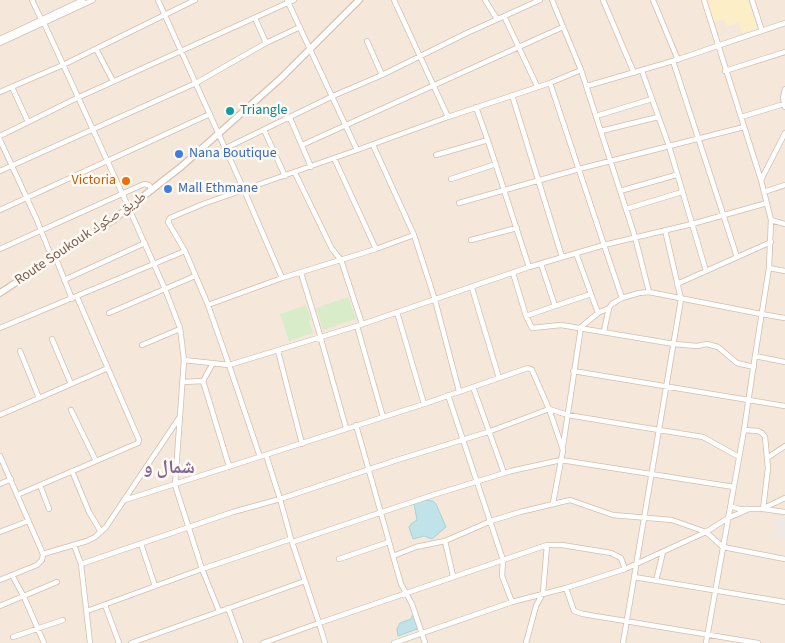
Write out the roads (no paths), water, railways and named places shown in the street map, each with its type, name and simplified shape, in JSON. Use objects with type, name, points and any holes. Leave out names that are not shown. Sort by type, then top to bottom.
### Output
[{"type":"street","points":[[32,0],[166,289],[180,329],[184,360],[175,485],[202,569],[219,611]]},
{"type":"street","points":[[0,43],[83,0]]},
{"type":"street","points":[[0,39],[93,0]]},
{"type":"street","points":[[158,0],[226,148],[282,278]]},
{"type":"street","points":[[0,92],[96,49],[195,0]]},
{"type":"street","points":[[0,136],[78,98],[255,18],[287,1],[294,0]]},
{"type":"street","name":"Route Soukouk طريق صكوك","points":[[0,293],[129,208],[182,166],[310,50],[359,0]]},
{"type":"street","points":[[394,0],[448,117]]},
{"type":"street","points":[[485,0],[497,20]]},
{"type":"street","points":[[226,148],[540,0]]},
{"type":"street","points":[[552,0],[587,86],[635,237],[649,292]]},
{"type":"street","points":[[603,0],[634,72]]},
{"type":"street","points":[[653,0],[676,61],[737,257]]},
{"type":"street","points":[[704,0],[761,180],[771,220],[769,268],[754,367],[706,643]]},
{"type":"street","points":[[752,0],[762,31]]},
{"type":"street","points":[[287,1],[357,150]]},
{"type":"street","points":[[504,16],[520,47],[536,86]]},
{"type":"street","points":[[255,18],[266,43]]},
{"type":"street","points":[[587,86],[676,61],[785,23]]},
{"type":"street","points":[[0,171],[196,83],[266,43],[300,27]]},
{"type":"street","points":[[302,146],[563,27]]},
{"type":"street","points":[[367,41],[382,75]]},
{"type":"street","points":[[96,49],[113,82]]},
{"type":"street","points":[[725,71],[785,52]]},
{"type":"street","points":[[260,457],[208,305],[185,251],[168,222],[170,218],[512,94],[550,83],[581,70]]},
{"type":"street","points":[[642,71],[668,146],[706,271]]},
{"type":"street","points":[[550,83],[622,298]]},
{"type":"street","points":[[12,87],[28,122]]},
{"type":"street","points":[[741,117],[784,106],[785,89]]},
{"type":"street","points":[[512,94],[562,257]]},
{"type":"street","points":[[596,116],[652,100]]},
{"type":"street","points":[[476,107],[529,267]]},
{"type":"street","points":[[0,210],[210,114]]},
{"type":"street","points":[[601,132],[658,117]]},
{"type":"street","points":[[290,118],[311,167]]},
{"type":"street","points":[[459,203],[579,169],[744,127]]},
{"type":"street","points":[[264,130],[285,176]]},
{"type":"street","points":[[761,180],[782,143],[785,133]]},
{"type":"street","points":[[0,140],[72,299]]},
{"type":"street","points":[[436,154],[488,140]]},
{"type":"street","points":[[373,145],[414,235],[435,300],[459,391]]},
{"type":"street","points":[[334,158],[376,249]]},
{"type":"street","points":[[451,179],[496,164]]},
{"type":"street","points":[[295,173],[332,249],[341,260],[384,417]]},
{"type":"street","points":[[620,191],[676,176]]},
{"type":"street","points":[[0,249],[144,184],[149,185],[152,190]]},
{"type":"street","points":[[764,192],[785,185]]},
{"type":"street","points":[[626,208],[682,192]]},
{"type":"street","points":[[184,360],[229,365],[360,325],[562,257],[767,203]]},
{"type":"street","points":[[771,220],[785,224]]},
{"type":"street","points":[[471,240],[517,228]]},
{"type":"street","points":[[623,643],[681,299],[665,230]]},
{"type":"street","points":[[208,305],[282,278],[376,249],[414,235]]},
{"type":"street","points":[[677,284],[771,242]]},
{"type":"street","points":[[64,280],[145,244]]},
{"type":"street","points":[[0,328],[185,251]]},
{"type":"street","points":[[576,253],[598,313]]},
{"type":"street","points":[[541,264],[555,306]]},
{"type":"street","points":[[769,268],[785,271]]},
{"type":"street","points":[[301,273],[346,428]]},
{"type":"street","points":[[513,273],[526,316],[532,328],[556,324],[674,344],[697,346],[707,344],[718,347],[736,363],[754,367]]},
{"type":"street","points":[[109,313],[195,276]]},
{"type":"street","points":[[472,288],[499,378]]},
{"type":"street","points":[[553,503],[581,328],[598,313],[609,308],[622,298],[649,292],[785,318]]},
{"type":"street","points":[[526,316],[592,294]]},
{"type":"street","points":[[17,494],[139,442],[77,297]]},
{"type":"street","points":[[604,331],[609,308]]},
{"type":"street","points":[[397,312],[424,404]]},
{"type":"street","points":[[142,345],[180,329]]},
{"type":"street","points":[[52,339],[71,384]]},
{"type":"street","points":[[20,351],[39,398]]},
{"type":"street","points":[[278,351],[302,444]]},
{"type":"street","points":[[755,356],[785,362]]},
{"type":"street","points":[[213,363],[203,381],[229,466]]},
{"type":"street","points":[[0,406],[2,414],[108,368]]},
{"type":"street","points":[[124,500],[302,444],[528,368],[531,369],[563,447]]},
{"type":"street","points":[[573,371],[785,406]]},
{"type":"street","points":[[182,382],[203,381]]},
{"type":"street","points":[[473,387],[504,473]]},
{"type":"street","points":[[448,395],[491,521],[503,560],[502,576],[512,602]]},
{"type":"street","points":[[71,410],[96,461]]},
{"type":"street","points":[[81,564],[233,512],[280,499],[368,469],[488,432],[549,410],[568,415],[702,437],[739,457]]},
{"type":"street","points":[[43,554],[87,541],[101,532],[180,418]]},
{"type":"street","points":[[356,425],[401,584],[407,593],[425,643]]},
{"type":"street","points":[[744,430],[762,433],[765,437],[768,468],[763,509]]},
{"type":"street","points":[[768,458],[785,446]]},
{"type":"street","points":[[266,455],[326,643]]},
{"type":"street","points":[[0,456],[43,554],[42,560],[37,565],[0,580]]},
{"type":"street","points":[[87,611],[202,569],[504,473],[539,464],[561,460],[734,487]]},
{"type":"street","points":[[72,471],[88,512],[101,532]]},
{"type":"street","points":[[0,484],[11,479]]},
{"type":"street","points":[[40,485],[49,509]]},
{"type":"street","points":[[763,509],[785,498]]},
{"type":"street","points":[[393,556],[416,547],[445,541],[491,521],[570,500],[613,515],[672,520],[706,532],[724,547],[785,559]]},
{"type":"street","points":[[730,506],[747,510],[763,509],[785,512]]},
{"type":"street","points":[[394,643],[512,602],[566,588],[625,569],[706,532],[728,518],[747,510]]},
{"type":"street","points":[[0,532],[28,521]]},
{"type":"street","points":[[445,541],[453,576]]},
{"type":"street","points":[[339,559],[389,542]]},
{"type":"street","points":[[141,544],[155,586]]},
{"type":"street","points":[[74,545],[81,564],[90,643]]},
{"type":"street","points":[[263,643],[547,545],[562,545],[611,553],[621,558],[625,569]]},
{"type":"street","points":[[525,643],[536,606],[543,593],[547,545]]},
{"type":"street","points":[[656,581],[663,552]]},
{"type":"street","points":[[12,575],[44,643]]},
{"type":"street","points":[[634,577],[785,602]]},
{"type":"street","points":[[131,643],[305,581]]},
{"type":"street","points":[[0,606],[57,582]]},
{"type":"street","points":[[566,588],[572,606],[578,613],[758,643]]},
{"type":"street","points":[[105,605],[119,643]]},
{"type":"street","points":[[228,608],[241,643]]},
{"type":"street","points":[[13,637],[63,620]]},
{"type":"water","points":[[423,500],[433,501],[436,504],[446,527],[432,539],[424,536],[413,539],[409,527],[417,520],[414,504]]},
{"type":"water","points":[[413,615],[417,623],[417,629],[398,636],[397,629],[400,623],[411,619]]},
{"type":"place","name":"Triangle","points":[[230,111]]},
{"type":"place","name":"Nana Boutique","points":[[179,154]]},
{"type":"place","name":"Victoria","points":[[126,181]]},
{"type":"place","name":"Mall Ethmane","points":[[168,189]]},
{"type":"district","name":"شمال و","points":[[169,469]]}]
